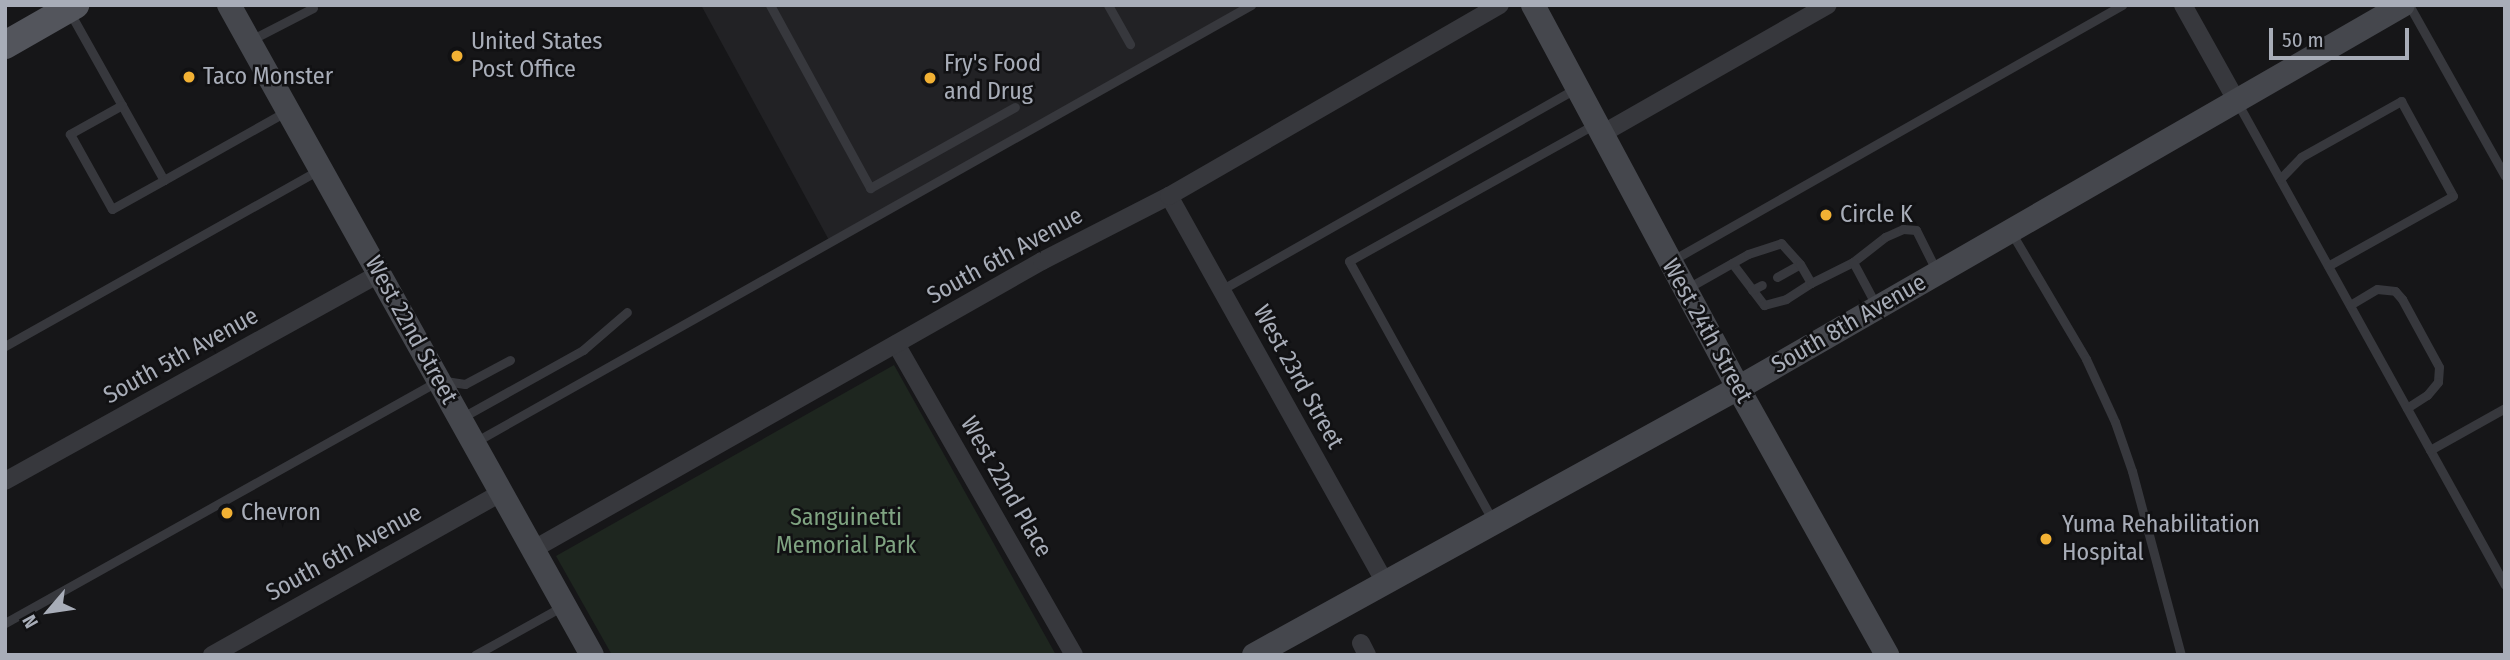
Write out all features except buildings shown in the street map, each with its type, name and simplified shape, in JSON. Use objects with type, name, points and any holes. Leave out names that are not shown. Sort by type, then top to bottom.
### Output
[{"type":"main road","points":[[5,45],[72,7]]},
{"type":"street","name":"West 22nd Street","points":[[229,5],[592,655]]},
{"type":"street","name":"South 6th Avenue","points":[[534,549],[1042,261],[1169,196],[1500,5]]},
{"type":"street","points":[[1597,130],[1828,5]]},
{"type":"street","points":[[2183,5],[2236,100]]},
{"type":"street","name":"South 8th Avenue","points":[[1254,655],[1738,388],[2403,5]]},
{"type":"street","name":"West 24th Street","points":[[1537,7],[1597,130],[1886,655]]},
{"type":"street","name":"West 23rd Street","points":[[1169,196],[1385,582]]},
{"type":"street","name":"South 5th Avenue","points":[[5,481],[380,273]]},
{"type":"street","name":"West 22nd Place","points":[[896,344],[1074,655]]},
{"type":"street","name":"South 6th Avenue","points":[[212,655],[501,493]]},
{"type":"lane","points":[[770,5],[870,188],[1015,107]]},
{"type":"lane","points":[[1108,5],[1129,44]]},
{"type":"lane","points":[[473,443],[1251,5]]},
{"type":"lane","points":[[1669,262],[2122,5]]},
{"type":"lane","points":[[2409,5],[2505,176]]},
{"type":"lane","points":[[72,7],[164,180]]},
{"type":"lane","points":[[250,41],[313,8]]},
{"type":"lane","points":[[1221,290],[1576,88]]},
{"type":"lane","points":[[2236,100],[2505,585]]},
{"type":"lane","points":[[2280,179],[2301,157],[2401,101],[2453,195],[2328,265]]},
{"type":"lane","points":[[122,105],[70,134],[112,209],[289,111]]},
{"type":"lane","points":[[1493,521],[1349,261],[1597,130]]},
{"type":"lane","points":[[5,346],[321,168]]},
{"type":"lane","points":[[1732,263],[1764,305],[1772,305],[1853,262],[1885,237],[1903,229],[1916,230],[1937,272]]},
{"type":"lane","points":[[2010,231],[2086,359],[2115,422],[2133,471],[2181,655]]},
{"type":"lane","points":[[1684,290],[1732,263],[1781,243],[1800,264],[1811,283]]},
{"type":"lane","points":[[1853,262],[1877,308]]},
{"type":"lane","points":[[1777,277],[1800,264]]},
{"type":"lane","points":[[1752,290],[1762,285]]},
{"type":"lane","points":[[2350,305],[2378,289],[2395,291],[2402,299],[2439,367],[2438,383],[2427,395],[2407,408]]},
{"type":"lane","points":[[460,419],[583,350],[627,312]]},
{"type":"lane","points":[[5,623],[439,380],[465,384],[510,360]]},
{"type":"lane","points":[[2430,450],[2505,408]]},
{"type":"lane","points":[[475,655],[565,605]]},
{"type":"shaded area","points":[[701,5],[1251,5],[830,242]]},
{"type":"green space","name":"Sanguinetti Memorial Park","points":[[894,365],[1056,655],[612,655],[556,556]]},
{"type":"place","name":"United States Post Office","points":[[457,56]]},
{"type":"place","name":"Taco Monster","points":[[189,77]]},
{"type":"place","name":"Fry's Food and Drug","points":[[930,78]]},
{"type":"place","name":"Circle K","points":[[1826,215]]},
{"type":"place","name":"Chevron","points":[[227,513]]},
{"type":"place","name":"Yuma Rehabilitation Hospital","points":[[2046,539]]}]
